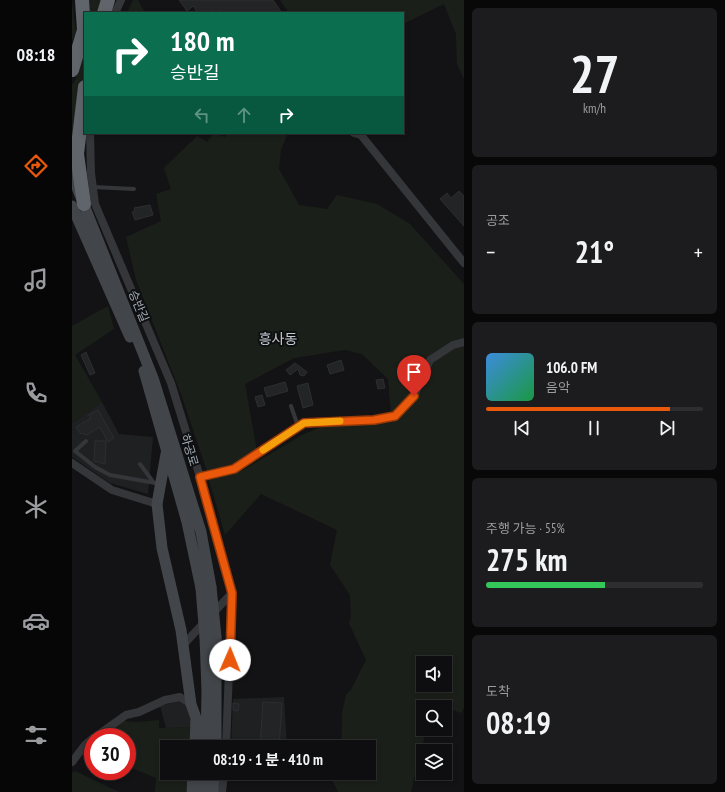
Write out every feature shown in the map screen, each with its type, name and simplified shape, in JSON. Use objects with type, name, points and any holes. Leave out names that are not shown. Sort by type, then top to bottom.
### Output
[{"type":"highway","points":[[72,70],[84,30],[82,0]]},
{"type":"highway","points":[[104,12],[108,0]]},
{"type":"highway","points":[[78,205],[77,154],[84,95]]},
{"type":"street","points":[[115,12],[121,0]]},
{"type":"street","name":"승반길","points":[[90,134],[95,204],[171,383],[200,477],[232,593],[226,740]]},
{"type":"street","points":[[358,134],[361,135],[464,263]]},
{"type":"street","name":"하공로","points":[[72,175],[78,205],[144,373],[206,587]]},
{"type":"street","name":"하공로","points":[[78,205],[158,392],[201,532],[211,637],[216,740]]},
{"type":"street","points":[[200,477],[234,469],[304,423],[374,420],[395,416],[414,396],[430,360],[453,345],[464,342]]},
{"type":"street","points":[[167,452],[157,483],[162,548],[183,645],[191,704],[196,718],[195,740]]},
{"type":"street","points":[[72,463],[112,490],[158,504]]},
{"type":"street","points":[[183,645],[232,593]]},
{"type":"street","name":"하공로","points":[[206,740],[207,690],[211,637]]},
{"type":"street","points":[[108,728],[126,715],[139,712],[165,700],[180,697],[191,704]]},
{"type":"street","points":[[72,762],[84,746]]},
{"type":"street","points":[[192,792],[193,780]]},
{"type":"street","points":[[202,792],[203,780]]},
{"type":"street","points":[[213,792],[214,780]]},
{"type":"street","points":[[222,792],[223,780]]},
{"type":"lane","points":[[93,187],[134,189]]},
{"type":"lane","points":[[291,406],[299,427]]},
{"type":"lane","points":[[86,441],[75,452],[95,467],[110,475],[157,483]]},
{"type":"lane","points":[[140,464],[157,483]]},
{"type":"shaded area","points":[[72,0],[76,33],[72,41]]},
{"type":"shaded area","points":[[86,0],[105,0],[99,12],[88,12]]},
{"type":"shaded area","points":[[133,0],[138,0],[144,12],[127,12]]},
{"type":"shaded area","points":[[280,0],[464,0],[464,79],[457,64],[456,34],[444,4],[404,24],[404,12],[288,12]]},
{"type":"shaded area","points":[[84,46],[84,75],[76,110],[72,162],[72,85],[76,79]]},
{"type":"shaded area","points":[[213,134],[225,137],[226,134],[288,134],[281,149],[279,169],[299,205],[327,209],[337,195],[377,204],[410,224],[464,284],[464,708],[461,713],[452,709],[452,700],[416,700],[416,736],[425,736],[423,744],[416,744],[416,770],[411,792],[338,792],[332,780],[376,780],[376,740],[341,740],[342,713],[346,695],[352,688],[366,660],[349,623],[351,616],[350,595],[330,565],[337,530],[261,494],[225,535],[209,480],[243,470],[302,435],[321,427],[389,422],[391,414],[388,379],[362,354],[345,350],[294,358],[245,384],[257,451],[235,464],[207,471],[181,394],[136,280],[126,237],[161,221],[156,194],[171,189],[164,168],[197,136],[207,142]]},
{"type":"shaded area","points":[[108,306],[114,329],[75,355],[102,402],[72,423],[72,326]]},
{"type":"shaded area","points":[[102,402],[119,434],[153,437],[148,494],[110,483],[72,457],[72,423]]},
{"type":"shaded area","points":[[284,697],[287,740],[231,740],[233,699]]},
{"type":"shaded area","points":[[180,701],[189,706],[192,727],[166,728],[160,706]]},
{"type":"shaded area","points":[[159,720],[159,728],[192,727],[191,740],[160,740],[160,780],[187,780],[186,792],[155,792],[156,778],[136,770],[136,728],[113,728],[123,721],[137,722]]},
{"type":"shaded area","points":[[75,771],[84,775],[84,780],[94,780],[119,792],[72,792],[72,773]]},
{"type":"building","points":[[179,0],[273,0],[281,12],[223,12],[221,10],[216,12],[213,10],[210,12],[197,12],[193,6],[187,11]]},
{"type":"building","points":[[459,191],[464,196],[464,226],[440,199],[447,193],[451,198]]},
{"type":"building","points":[[150,205],[153,215],[135,220],[132,212],[135,211],[134,208]]},
{"type":"building","points":[[86,352],[95,373],[90,375],[81,355]]},
{"type":"building","points":[[341,360],[344,370],[330,374],[327,365]]},
{"type":"building","points":[[295,363],[307,372],[304,376],[300,375],[298,369],[290,375],[286,370]]},
{"type":"building","points":[[383,379],[385,388],[378,389],[376,380]]},
{"type":"building","points":[[285,382],[288,391],[267,397],[264,388]]},
{"type":"building","points":[[308,383],[313,405],[303,408],[297,386]]},
{"type":"building","points":[[262,395],[265,405],[258,407],[255,397]]},
{"type":"building","points":[[98,410],[114,438],[108,442],[100,427],[87,435],[80,433],[76,427],[91,418],[89,415]]},
{"type":"building","points":[[95,441],[106,441],[105,464],[94,461]]},
{"type":"building","points":[[263,702],[282,703],[279,740],[260,740]]},
{"type":"building","points":[[233,703],[239,704],[238,711],[233,710]]},
{"type":"slow traffic","points":[[263,450],[304,423],[340,421]]},
{"type":"district","name":"흥사동","points":[[278,339]]},
{"type":"route","points":[[230,660],[232,593],[200,477],[234,469],[304,423],[374,420],[395,416],[414,396]]}]
